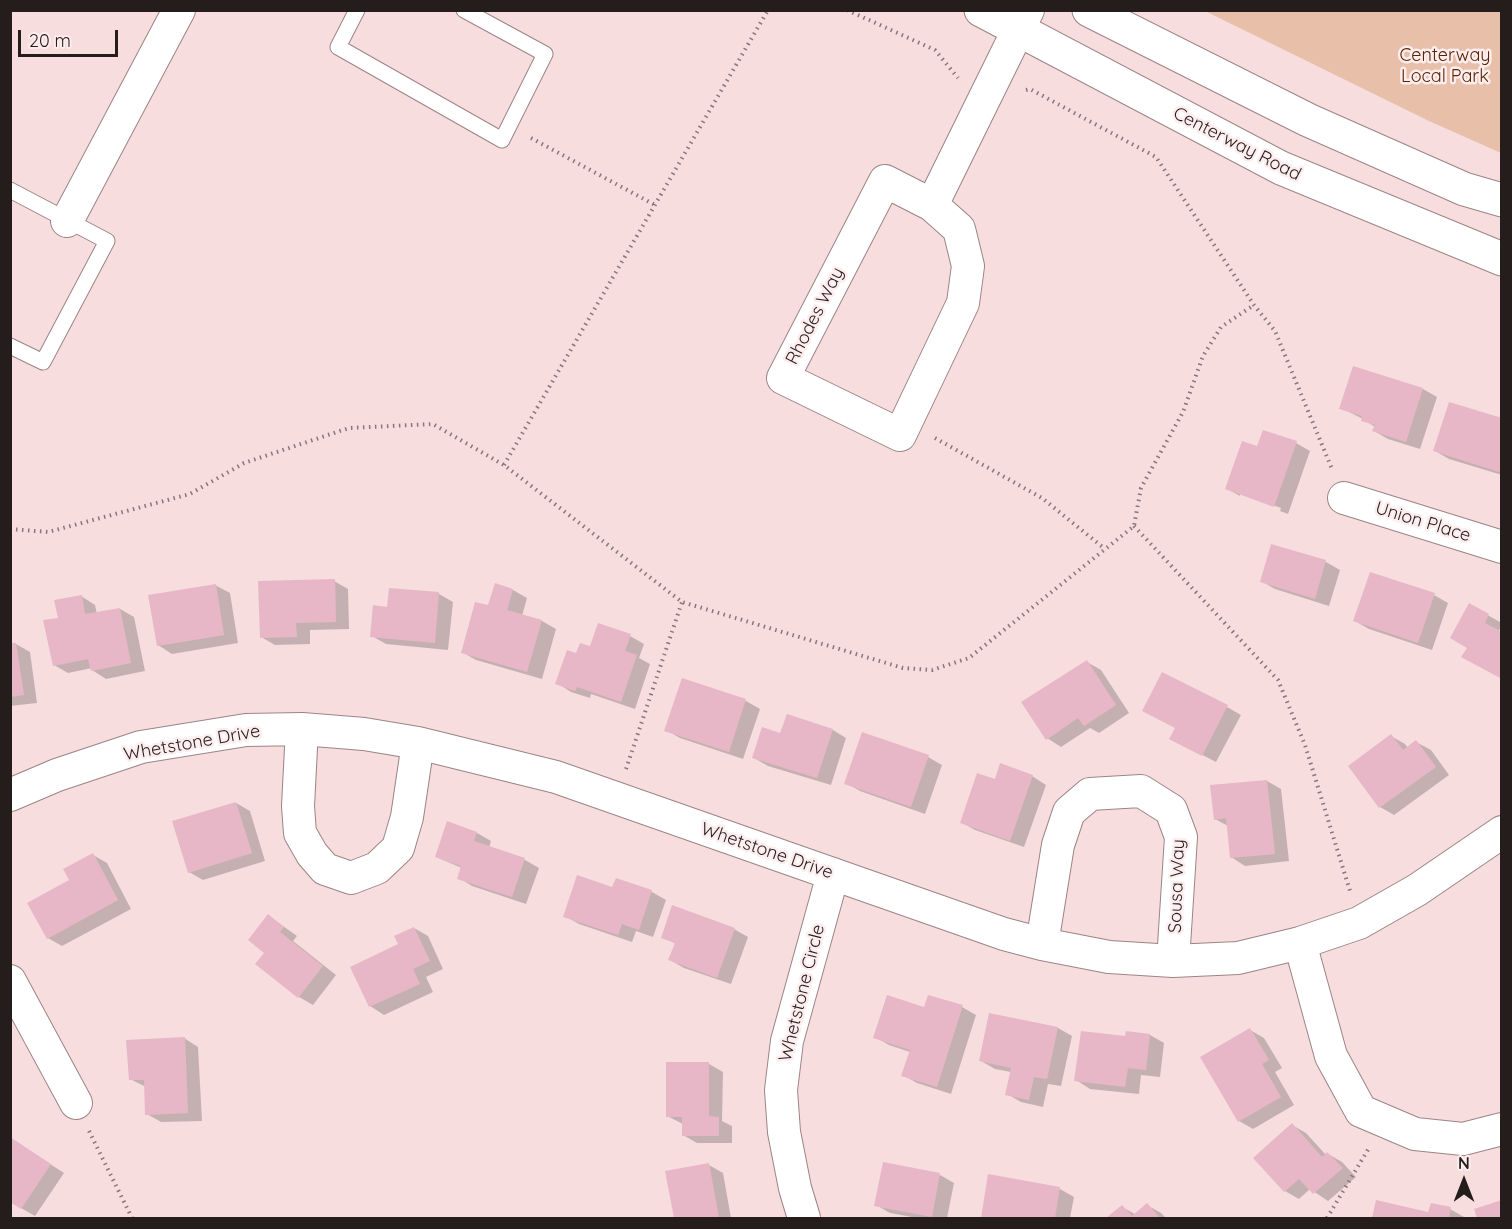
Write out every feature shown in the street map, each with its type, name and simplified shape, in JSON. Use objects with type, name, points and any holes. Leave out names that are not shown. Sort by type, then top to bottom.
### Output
[{"type":"street","name":"Centerway Road","points":[[981,10],[1023,20],[1281,168],[1502,259]]},
{"type":"street","points":[[1089,10],[1308,120],[1464,189],[1502,200]]},
{"type":"street","points":[[67,220],[174,12]]},
{"type":"street","points":[[932,205],[1023,20]]},
{"type":"street","name":"Rhodes Way","points":[[885,181],[932,205],[959,229],[968,266],[963,303],[900,435],[783,378],[885,181]]},
{"type":"street","name":"Union Place","points":[[1344,498],[1502,547]]},
{"type":"street","points":[[302,729],[298,806],[300,833],[312,854],[325,869],[351,878],[377,868],[398,848],[407,817],[418,743]]},
{"type":"street","name":"Whetstone Drive","points":[[10,795],[57,775],[141,747],[246,730],[302,729],[364,734],[418,743],[556,777],[1004,934],[1109,957],[1173,961],[1238,958],[1300,943],[1359,923],[1417,890],[1502,832]]},
{"type":"street","name":"Sousa Way","points":[[1042,944],[1058,845],[1069,812],[1090,794],[1141,791],[1171,810],[1181,837],[1173,961]]},
{"type":"street","name":"Whetstone Circle","points":[[804,1218],[795,1188],[784,1132],[781,1090],[787,1041],[833,874]]},
{"type":"street","points":[[1300,943],[1331,1056],[1361,1111],[1415,1134],[1463,1139],[1502,1129]]},
{"type":"street","points":[[10,981],[76,1103]]},
{"type":"lane","points":[[357,10],[338,47],[502,140],[545,54],[464,10]]},
{"type":"lane","points":[[10,190],[107,241],[43,363],[10,346]]},
{"type":"path","points":[[504,465],[768,10]]},
{"type":"path","points":[[847,10],[935,50],[981,105],[1030,89],[1156,157],[1254,305],[1275,331],[1344,498]]},
{"type":"path","points":[[509,126],[655,205]]},
{"type":"path","points":[[10,528],[48,532],[190,495],[244,463],[349,428],[433,424],[504,465],[682,602],[903,668],[932,670],[969,658],[1134,526],[1141,488],[1183,412],[1203,356],[1221,327],[1254,305]]},
{"type":"path","points":[[906,421],[1042,498],[1105,549]]},
{"type":"path","points":[[1134,526],[1278,680],[1305,745],[1359,923]]},
{"type":"path","points":[[616,798],[682,602]]},
{"type":"path","points":[[76,1103],[132,1218]]},
{"type":"path","points":[[1327,1218],[1385,1122]]},
{"type":"green space","name":"Centerway Local Park","points":[[1205,11],[1501,11],[1501,153],[1429,121]]},
{"type":"building","points":[[1353,366],[1423,388],[1406,442],[1372,431],[1375,425],[1361,421],[1362,416],[1339,409]]},
{"type":"building","points":[[1449,402],[1502,418],[1502,464],[1499,472],[1433,451]]},
{"type":"building","points":[[1263,430],[1297,441],[1274,507],[1225,489],[1242,441],[1257,446]]},
{"type":"building","points":[[1271,544],[1326,560],[1315,599],[1260,582]]},
{"type":"building","points":[[1370,572],[1435,593],[1418,643],[1353,621]]},
{"type":"building","points":[[335,579],[336,622],[296,623],[297,637],[260,638],[258,581]]},
{"type":"building","points":[[495,583],[513,589],[507,610],[542,620],[527,672],[461,653],[475,602],[488,605]]},
{"type":"building","points":[[216,584],[224,635],[157,646],[148,595]]},
{"type":"building","points":[[389,588],[439,592],[435,643],[370,637],[373,605],[387,607]]},
{"type":"building","points":[[82,595],[85,614],[120,608],[131,663],[91,671],[88,659],[53,666],[43,620],[58,618],[54,600]]},
{"type":"building","points":[[1469,603],[1489,614],[1485,623],[1502,632],[1502,679],[1461,657],[1467,648],[1450,638]]},
{"type":"building","points":[[598,623],[631,634],[625,651],[637,655],[621,702],[577,687],[575,691],[555,684],[567,650],[576,653],[580,643],[590,646]]},
{"type":"building","points":[[10,643],[16,643],[24,695],[10,697]]},
{"type":"building","points":[[1087,660],[1116,705],[1084,726],[1078,718],[1046,740],[1021,702]]},
{"type":"building","points":[[1162,672],[1228,705],[1202,756],[1169,739],[1175,728],[1142,711]]},
{"type":"building","points":[[682,678],[746,699],[729,752],[664,731]]},
{"type":"building","points":[[787,714],[833,729],[817,778],[752,758],[762,727],[780,733]]},
{"type":"building","points":[[862,732],[929,755],[911,807],[844,784]]},
{"type":"building","points":[[1391,734],[1403,750],[1416,740],[1436,767],[1379,808],[1348,766]]},
{"type":"building","points":[[1000,763],[1033,775],[1010,841],[960,823],[977,773],[995,779]]},
{"type":"building","points":[[1267,780],[1275,854],[1230,858],[1226,818],[1214,820],[1210,785]]},
{"type":"building","points":[[236,802],[252,853],[188,873],[172,821]]},
{"type":"building","points":[[447,821],[477,832],[474,841],[525,858],[512,897],[457,879],[461,866],[435,857]]},
{"type":"building","points":[[93,853],[118,900],[47,939],[27,903],[69,880],[63,869]]},
{"type":"building","points":[[577,875],[612,887],[616,878],[652,890],[639,930],[622,924],[618,935],[563,917]]},
{"type":"building","points":[[672,905],[735,928],[717,978],[668,960],[675,943],[661,938]]},
{"type":"building","points":[[268,914],[284,927],[280,932],[323,966],[298,998],[255,964],[264,953],[248,940]]},
{"type":"building","points":[[414,927],[430,961],[413,969],[420,984],[369,1007],[350,967],[398,944],[394,936]]},
{"type":"building","points":[[887,995],[924,1007],[928,995],[963,1005],[937,1087],[901,1076],[910,1050],[873,1038]]},
{"type":"building","points":[[989,1013],[1058,1027],[1047,1079],[1034,1077],[1029,1100],[1005,1095],[1011,1068],[979,1061]]},
{"type":"building","points":[[1250,1028],[1269,1060],[1262,1064],[1281,1097],[1238,1122],[1200,1057]]},
{"type":"building","points":[[1081,1031],[1125,1036],[1126,1031],[1150,1034],[1146,1070],[1128,1068],[1125,1087],[1074,1081]]},
{"type":"building","points":[[185,1037],[188,1113],[145,1115],[144,1080],[129,1080],[126,1040]]},
{"type":"building","points":[[666,1062],[709,1062],[709,1116],[719,1117],[719,1136],[682,1136],[682,1117],[666,1117]]},
{"type":"building","points":[[1292,1123],[1322,1157],[1327,1152],[1343,1168],[1313,1194],[1299,1179],[1284,1192],[1253,1158]]},
{"type":"building","points":[[10,1137],[51,1164],[21,1209],[10,1202]]},
{"type":"building","points":[[883,1162],[940,1173],[932,1217],[874,1206]]},
{"type":"building","points":[[709,1163],[719,1218],[674,1218],[665,1171]]},
{"type":"building","points":[[988,1174],[1060,1187],[1055,1218],[981,1218]]},
{"type":"building","points":[[1376,1200],[1428,1212],[1431,1203],[1451,1207],[1449,1218],[1372,1218]]},
{"type":"building","points":[[1502,1200],[1502,1218],[1477,1218],[1474,1209]]},
{"type":"building","points":[[1147,1203],[1160,1218],[1106,1218],[1122,1205],[1132,1216]]}]
